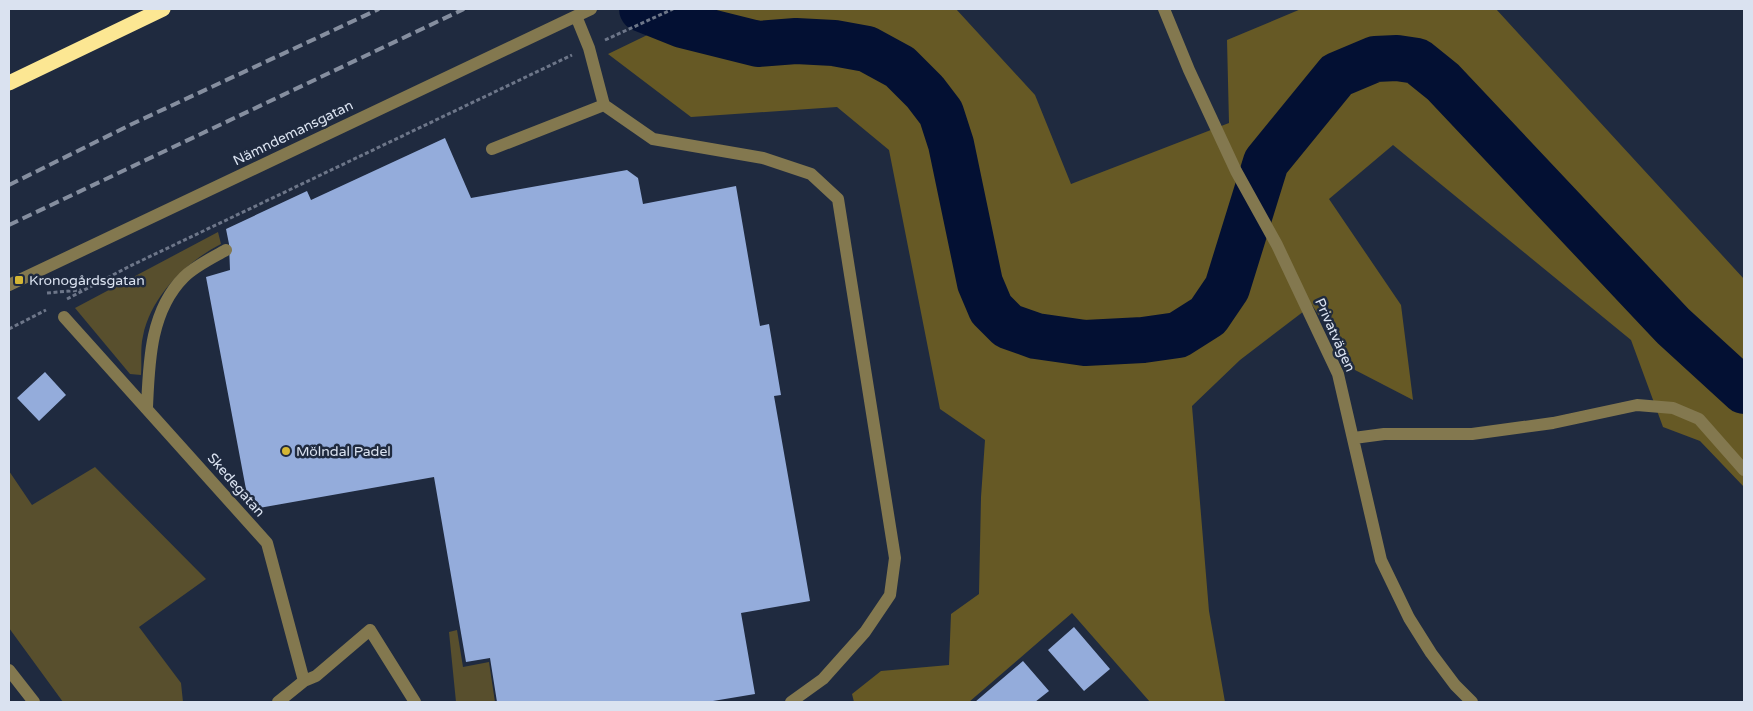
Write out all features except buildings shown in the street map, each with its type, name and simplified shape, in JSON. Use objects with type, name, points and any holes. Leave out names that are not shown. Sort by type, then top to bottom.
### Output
[{"type":"highway","points":[[9,83],[163,9]]},
{"type":"street","name":"Nämndemansgatan","points":[[9,285],[591,9]]},
{"type":"street","name":"Privatvägen","points":[[1164,9],[1189,70],[1236,171],[1277,245],[1338,374],[1381,560],[1409,618],[1430,654],[1472,702]]},
{"type":"street","points":[[576,16],[589,48],[604,105],[653,139],[763,158],[811,174],[838,199],[895,558],[890,595],[865,632],[823,679],[791,702]]},
{"type":"street","points":[[492,149],[604,105]]},
{"type":"street","points":[[147,407],[149,352],[164,305],[184,277],[206,261],[226,250]]},
{"type":"street","name":"Skedegatan","points":[[64,317],[268,543],[304,681]]},
{"type":"street","points":[[1354,438],[1384,434],[1472,434],[1553,423],[1637,405],[1672,408],[1699,419],[1744,470]]},
{"type":"street","points":[[278,702],[304,681],[316,676],[370,630],[415,702]]},
{"type":"street","points":[[9,670],[34,702]]},
{"type":"path","points":[[61,302],[490,93],[673,9]]},
{"type":"path","points":[[47,293],[84,290]]},
{"type":"path","points":[[9,329],[54,306]]},
{"type":"shaded area","points":[[701,9],[956,9],[1035,95],[1071,184],[1229,123],[1227,40],[1301,9],[1496,9],[1744,279],[1744,487],[1700,441],[1663,427],[1631,340],[1393,145],[1329,199],[1401,305],[1413,400],[1355,370],[1312,305],[1240,360],[1192,406],[1209,611],[1225,702],[1150,702],[1072,613],[969,702],[854,702],[852,694],[881,671],[949,665],[951,614],[979,594],[981,497],[985,440],[940,409],[889,150],[837,107],[691,117],[608,54]]},
{"type":"shaded area","points":[[218,232],[221,244],[208,251],[183,270],[162,294],[147,321],[141,350],[141,375],[130,374],[75,308]]},
{"type":"shaded area","points":[[95,467],[206,579],[139,627],[181,683],[183,702],[63,702],[9,628],[9,471],[32,505]]},
{"type":"shaded area","points":[[457,630],[463,667],[489,662],[495,702],[456,702],[449,632]]},
{"type":"water","points":[[637,9],[669,9],[678,22],[663,38]]},
{"type":"waterway","points":[[642,9],[682,25],[758,44],[796,41],[834,43],[867,49],[900,67],[925,92],[941,113],[951,144],[980,283],[991,309],[1008,326],[1036,336],[1085,343],[1143,340],[1178,335],[1208,316],[1227,288],[1266,162],[1337,75],[1375,59],[1397,58],[1417,61],[1443,82],[1673,326],[1744,391]]},
{"type":"railway","points":[[9,185],[132,124],[379,9]]},
{"type":"railway","points":[[9,225],[464,9]]},
{"type":"place","name":"Kronogårdsgatan","points":[[19,280]]},
{"type":"place","name":"Mölndal Padel","points":[[286,451]]}]
